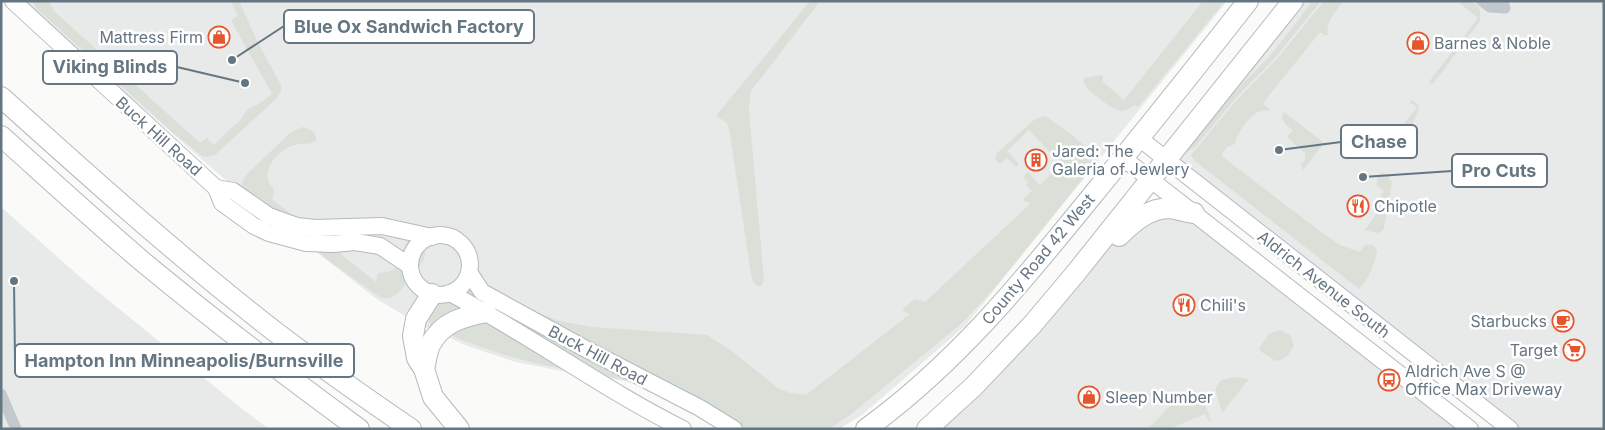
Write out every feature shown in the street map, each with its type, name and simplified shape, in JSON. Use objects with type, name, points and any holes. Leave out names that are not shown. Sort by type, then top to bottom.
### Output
[{"type":"highway","name":"County Road 42 West","points":[[866,429],[897,406],[979,330],[1049,249],[1248,1]]},
{"type":"highway","points":[[1273,27],[1288,1]]},
{"type":"highway","points":[[1032,325],[1151,180],[1293,1]]},
{"type":"highway","points":[[1273,27],[1299,1]]},
{"type":"highway","points":[[1,97],[151,230],[239,303],[306,355],[411,429]]},
{"type":"highway","points":[[1,136],[142,261],[211,318],[280,372],[359,429]]},
{"type":"highway","points":[[926,429],[973,387],[1134,221],[1147,213],[1170,208],[1194,213]]},
{"type":"highway","points":[[441,294],[416,319],[413,336],[416,358],[424,369],[433,397],[460,429]]},
{"type":"highway","points":[[424,369],[430,346],[443,326],[486,312]]},
{"type":"street","name":"Buck Hill Road","points":[[13,1],[216,188],[222,203],[254,226],[269,233],[306,243],[334,244],[355,242],[380,246],[410,266]]},
{"type":"street","points":[[1482,1],[1490,7],[1506,8],[1503,1]]},
{"type":"street","name":"Aldrich Avenue South","points":[[1139,138],[1510,429]]},
{"type":"street","name":"Aldrich Avenue South","points":[[1123,158],[1470,429]]},
{"type":"street","name":"Buck Hill Road","points":[[216,188],[233,190],[269,216],[297,226],[315,228],[382,226],[432,237]]},
{"type":"street","points":[[432,237],[452,238],[466,252],[469,262],[465,281],[459,288],[441,294],[423,290],[416,284],[410,266],[415,248],[422,241],[432,237]]},
{"type":"street","name":"Buck Hill Road","points":[[468,272],[482,292],[584,348],[700,408],[734,429]]},
{"type":"street","name":"Buck Hill Road","points":[[441,294],[486,312],[596,380],[683,429]]},
{"type":"street","points":[[1,394],[16,429]]},
{"type":"shaded area","points":[[25,1],[1227,1],[965,326],[862,415],[839,429],[740,429],[667,391],[624,381],[516,362],[470,347],[421,325],[378,300],[236,189],[128,95]]},
{"type":"shaded area","points":[[33,1],[49,1],[55,12],[200,143],[207,138],[214,145],[241,119],[247,110],[272,94],[231,20],[238,16],[231,1],[239,1],[256,39],[281,85],[281,91],[277,98],[216,154],[208,157],[202,156],[171,131],[36,8]]},
{"type":"shaded area","points":[[810,1],[820,1],[751,91],[749,106],[750,123],[764,280],[761,286],[757,286],[752,280],[729,128],[726,122],[716,116]]},
{"type":"shaded area","points":[[1203,1],[1225,1],[1138,107],[1134,104],[1126,110],[1117,110],[1086,87],[1083,81],[1085,78],[1100,75],[1103,77],[1103,82],[1124,100]]},
{"type":"shaded area","points":[[1293,1],[1604,1],[1604,429],[1510,429],[1167,160]]},
{"type":"shaded area","points":[[1313,1],[1321,1],[1275,58],[1235,99],[1195,147],[1187,152],[1229,97],[1269,57]]},
{"type":"shaded area","points":[[1324,1],[1344,1],[1328,25],[1328,35],[1320,32],[1263,103],[1270,110],[1260,111],[1251,117],[1240,131],[1235,144],[1227,147],[1222,154],[1223,157],[1340,245],[1360,252],[1366,244],[1374,246],[1377,251],[1373,267],[1366,281],[1359,289],[1195,161],[1191,155],[1234,103],[1277,59]]},
{"type":"shaded area","points":[[1457,1],[1472,2],[1478,6],[1480,21],[1433,84],[1429,82],[1478,18]]},
{"type":"shaded area","points":[[1411,100],[1418,104],[1419,108],[1399,157],[1395,159],[1383,156],[1374,147],[1376,146],[1383,150],[1417,107],[1410,102]]},
{"type":"shaded area","points":[[1284,112],[1324,143],[1303,170],[1301,165],[1305,160],[1305,153],[1287,137],[1293,130],[1287,126],[1282,117]]},
{"type":"shaded area","points":[[1043,116],[1049,118],[1070,133],[1083,145],[1088,151],[1093,166],[992,291],[961,324],[850,415],[829,429],[744,429],[655,385],[543,365],[508,356],[435,329],[429,320],[432,307],[448,286],[453,281],[463,277],[529,310],[560,321],[592,327],[707,335],[729,349],[778,388],[790,393],[806,395],[910,314],[902,310],[914,299],[925,302],[1031,203],[1024,201],[1024,198],[1032,191],[1026,185],[1028,182],[1023,177],[1028,172],[1040,185],[1061,164],[1029,130],[1007,151],[1019,164],[1016,167],[1007,158],[1000,164],[995,159],[996,154],[1035,119]]},
{"type":"shaded area","points":[[303,127],[314,132],[317,140],[288,148],[281,152],[271,163],[268,169],[268,176],[269,183],[274,190],[272,199],[376,282],[378,273],[392,270],[396,267],[407,242],[411,240],[422,243],[425,249],[424,259],[414,274],[393,297],[383,298],[377,295],[325,258],[243,191],[242,182],[247,174],[290,133]]},
{"type":"shaded area","points":[[1381,173],[1390,175],[1389,180],[1392,181],[1384,227],[1378,233],[1365,230],[1384,203],[1380,200],[1380,197],[1384,191],[1376,184]]},
{"type":"shaded area","points":[[1,207],[80,277],[269,429],[1,429]]},
{"type":"shaded area","points":[[1194,213],[1470,429],[927,429],[1134,221]]},
{"type":"shaded area","points":[[1280,330],[1290,335],[1294,345],[1287,356],[1276,361],[1260,351],[1260,347],[1269,334]]},
{"type":"shaded area","points":[[1236,377],[1249,379],[1222,413],[1216,387],[1221,380]]},
{"type":"shaded area","points":[[1189,394],[1201,399],[1206,407],[1210,422],[1205,414],[1169,429],[1148,429],[1173,403]]},
{"type":"place","name":"Mattress Firm","points":[[219,37]]},
{"type":"place","name":"Barnes & Noble","points":[[1418,43]]},
{"type":"place","name":"Blue Ox Sandwich Factory","points":[[232,60]]},
{"type":"place","name":"Viking Blinds","points":[[245,83]]},
{"type":"place","name":"Chase","points":[[1279,150]]},
{"type":"place","name":"Jared: The Galeria of Jewlery","points":[[1036,160]]},
{"type":"place","name":"Pro Cuts","points":[[1363,177]]},
{"type":"place","name":"Chipotle","points":[[1358,206]]},
{"type":"place","name":"Hampton Inn Minneapolis/Burnsville","points":[[14,281]]},
{"type":"place","name":"Chili's","points":[[1184,305]]},
{"type":"place","name":"Starbucks","points":[[1563,321]]},
{"type":"place","name":"Target","points":[[1574,350]]},
{"type":"place","name":"Aldrich Ave S @ Office Max Driveway","points":[[1389,380]]},
{"type":"place","name":"Sleep Number","points":[[1089,397]]}]
